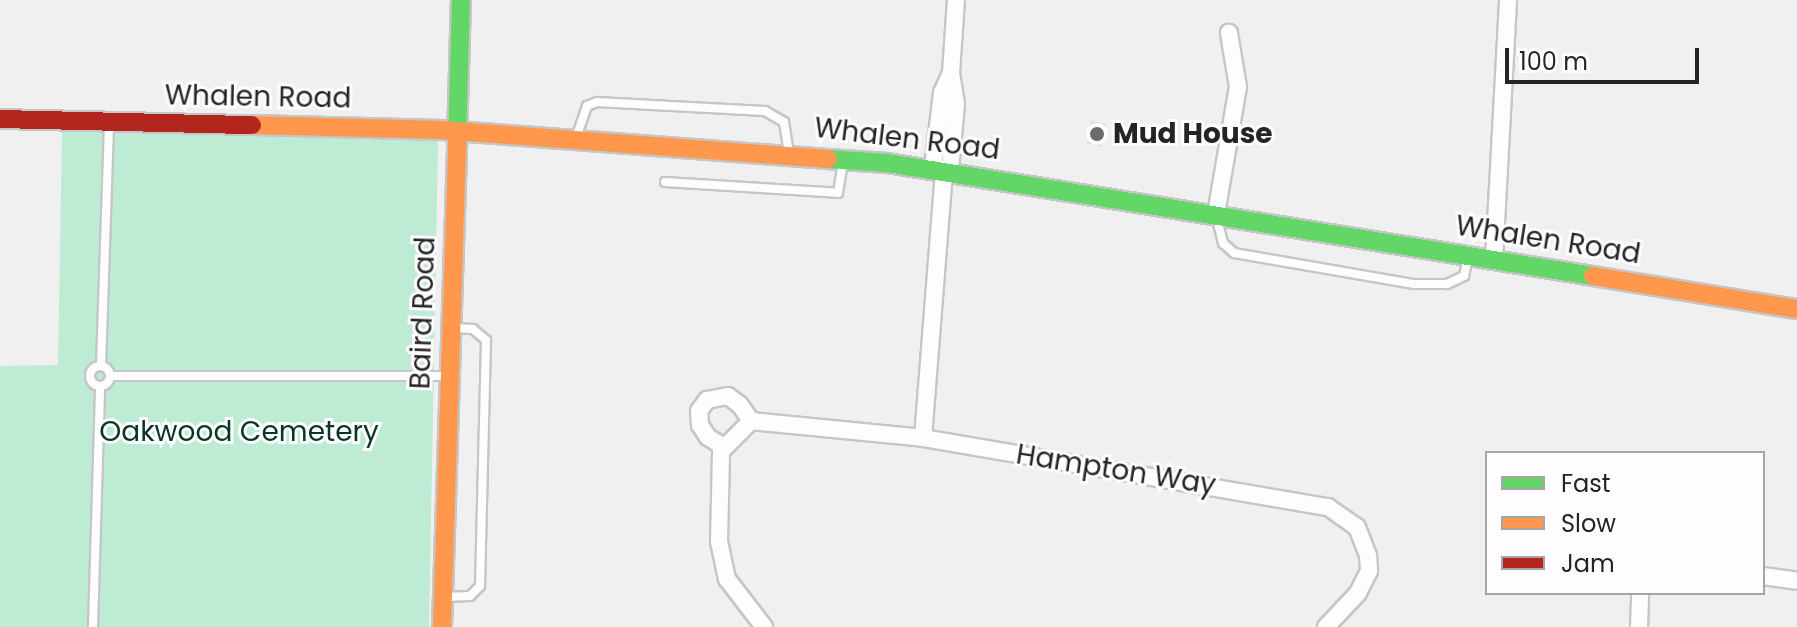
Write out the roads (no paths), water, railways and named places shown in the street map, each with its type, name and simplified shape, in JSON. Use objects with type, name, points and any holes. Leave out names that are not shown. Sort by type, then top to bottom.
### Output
[{"type":"street","name":"Baird Road","points":[[442,627],[461,0]]},
{"type":"street","points":[[923,438],[943,169],[942,93],[951,73],[956,0]]},
{"type":"street","points":[[1494,260],[1508,0]]},
{"type":"street","points":[[1216,214],[1238,87],[1229,33]]},
{"type":"street","name":"Whalen Road","points":[[0,119],[456,131],[790,154],[943,169],[1797,307]]},
{"type":"street","points":[[724,447],[708,437],[700,425],[699,411],[707,400],[728,396],[740,405],[751,421],[724,447],[721,562],[736,596],[764,627]]},
{"type":"street","name":"Hampton Way","points":[[751,421],[923,438],[1328,507],[1357,527],[1368,555],[1369,571],[1358,593],[1326,627]]},
{"type":"street","points":[[1765,576],[1797,581]]},
{"type":"street","points":[[1639,627],[1640,595]]},
{"type":"lane","points":[[575,138],[587,106],[597,102],[765,111],[784,122],[790,154]]},
{"type":"lane","points":[[101,366],[109,122]]},
{"type":"lane","points":[[665,182],[838,193],[844,159]]},
{"type":"lane","points":[[1216,214],[1223,243],[1234,253],[1253,258],[1430,285],[1447,284],[1464,276],[1469,255]]},
{"type":"lane","points":[[443,597],[470,596],[480,586],[486,340],[473,329],[451,328]]},
{"type":"lane","points":[[101,366],[107,368],[110,376],[107,383],[100,386],[94,384],[90,375],[95,367],[101,366]]},
{"type":"lane","points":[[110,376],[450,376]]},
{"type":"lane","points":[[93,627],[100,386]]},
{"type":"place","name":"Mud House","points":[[1097,134]]},
{"type":"park label","name":"Oakwood Cemetery","points":[[239,432]]}]
